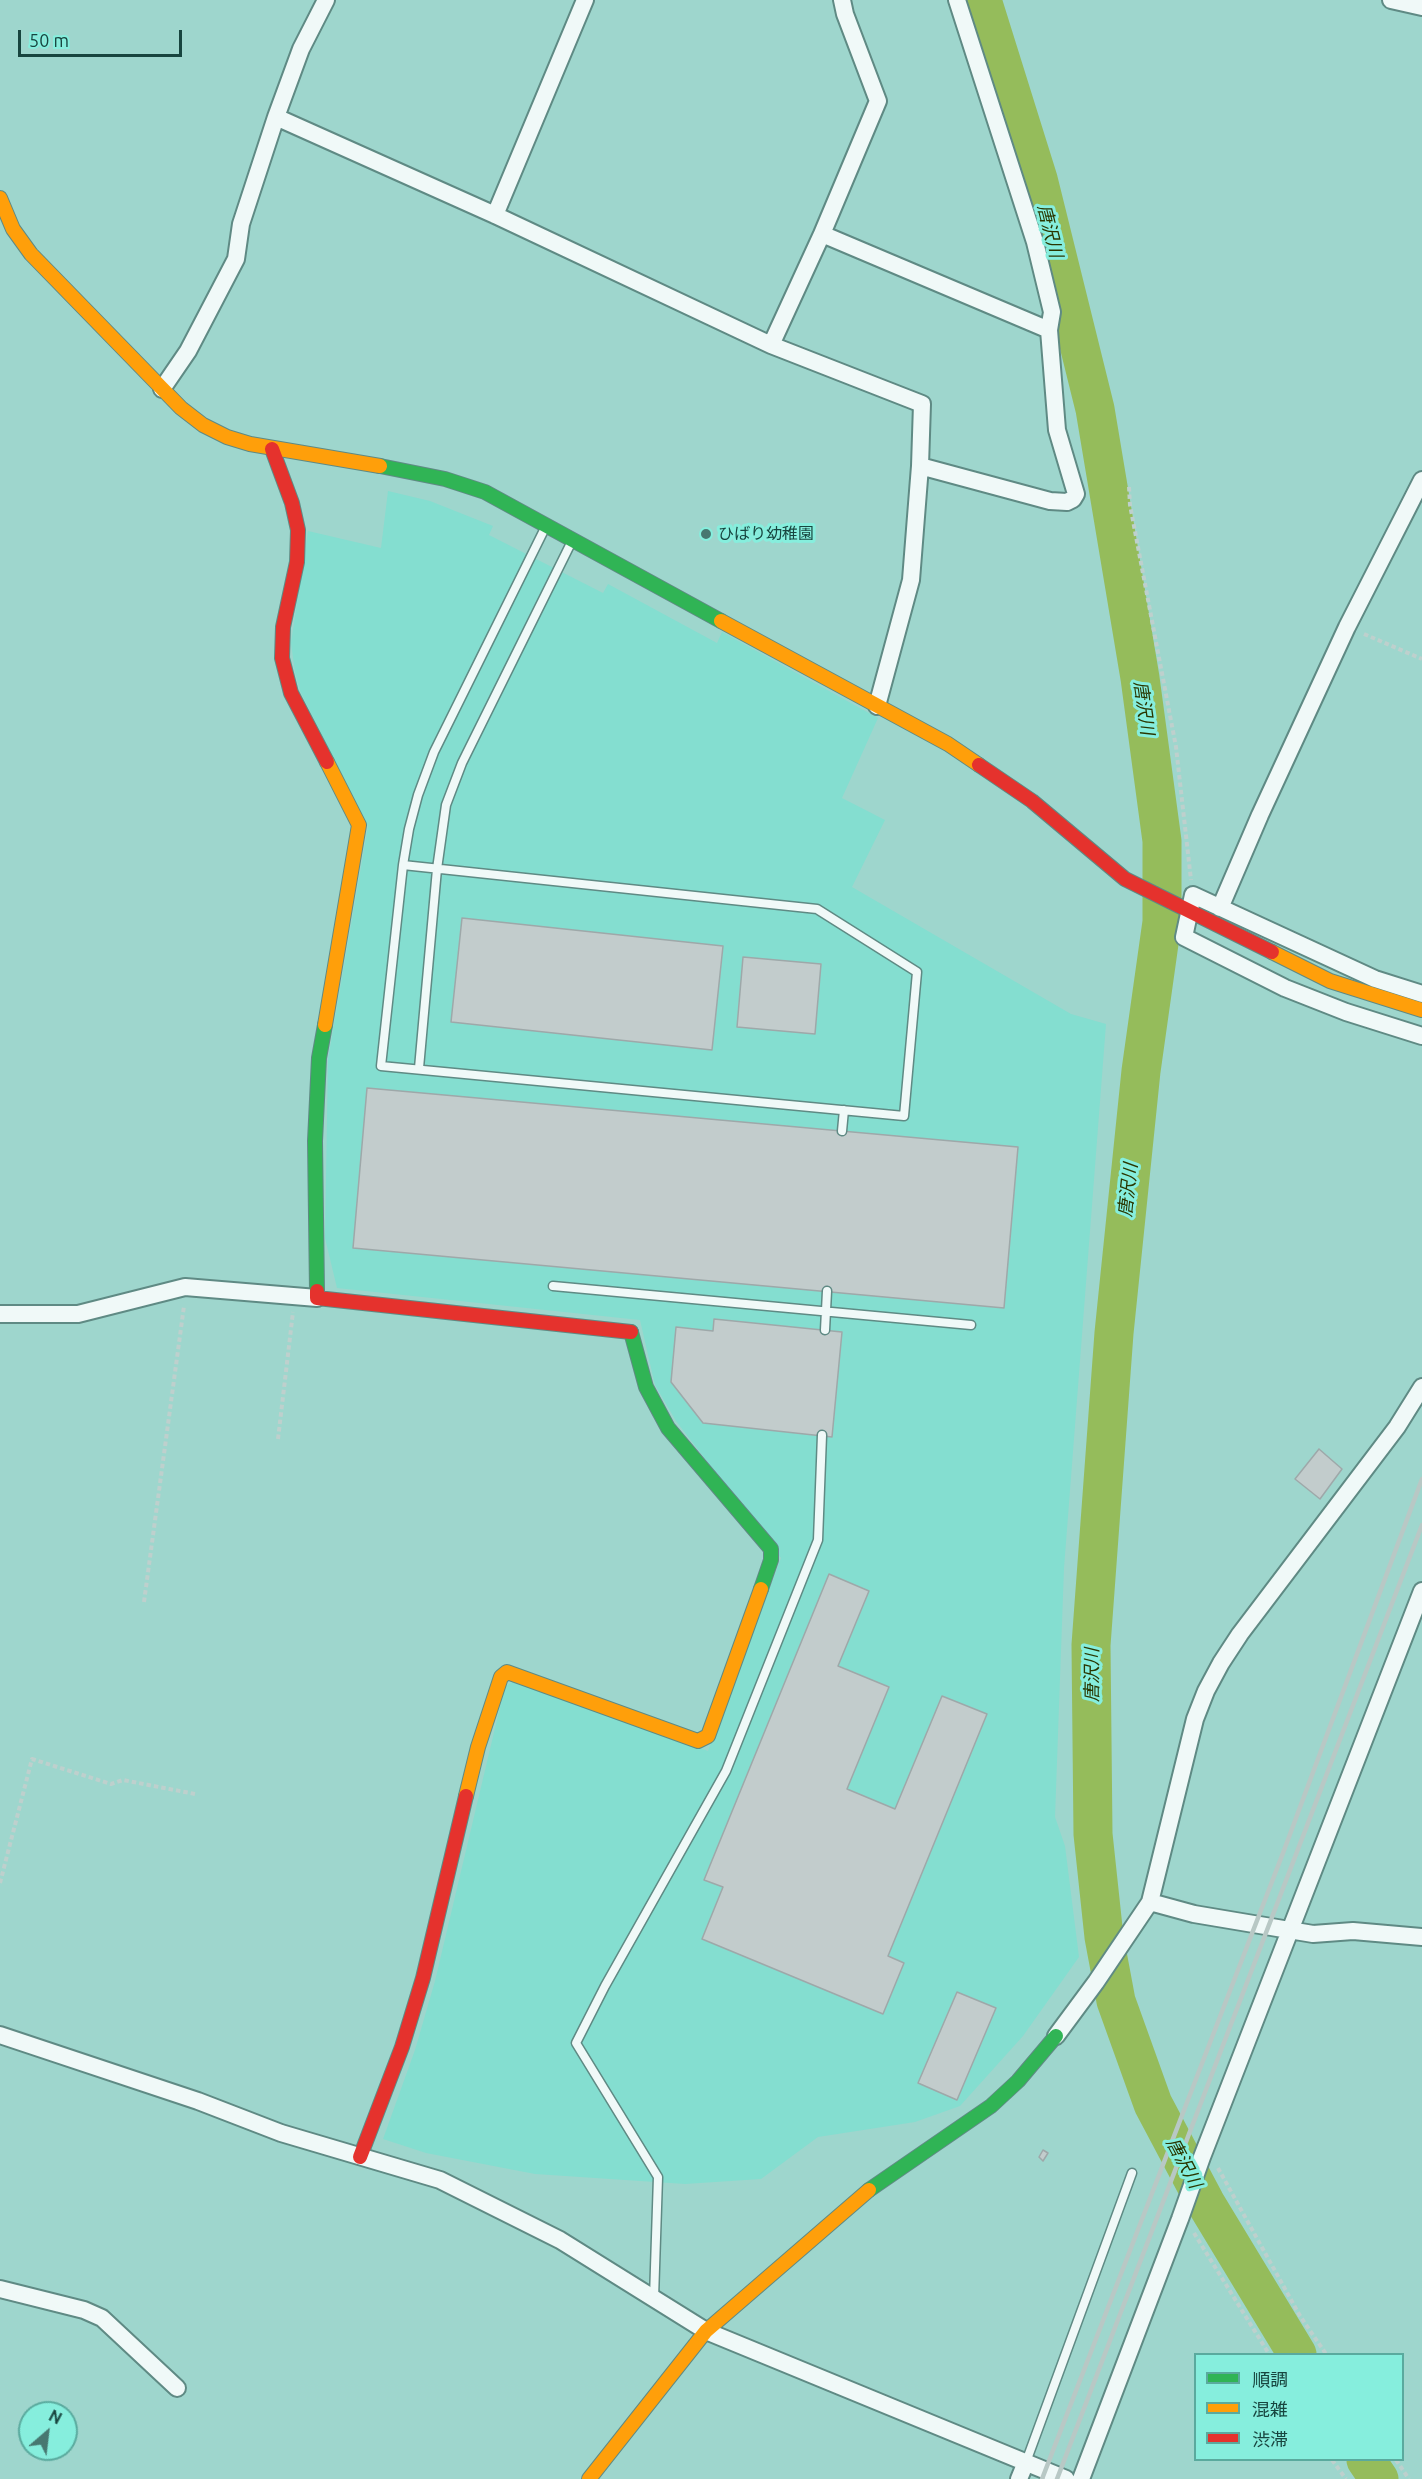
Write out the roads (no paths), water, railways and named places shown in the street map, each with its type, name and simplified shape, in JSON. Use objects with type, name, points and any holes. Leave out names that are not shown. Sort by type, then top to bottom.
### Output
[{"type":"street","points":[[162,389],[188,351],[236,259],[241,224],[276,117],[301,49],[326,0]]},
{"type":"street","points":[[495,215],[585,0]]},
{"type":"street","points":[[771,345],[822,234],[878,101],[845,14],[842,0]]},
{"type":"street","points":[[920,466],[1050,501],[1067,502],[1073,499],[1076,488],[1060,444],[1055,420],[1049,330],[1052,312],[1035,242],[957,0]]},
{"type":"street","points":[[1391,0],[1422,7]]},
{"type":"street","points":[[276,117],[495,215],[771,345],[922,404],[920,466],[910,580],[877,706]]},
{"type":"street","points":[[0,198],[13,229],[31,254],[162,389],[203,425],[227,437],[272,449],[412,471],[485,492],[948,744],[1032,801],[1125,879],[1300,968],[1330,981],[1422,1010]]},
{"type":"street","points":[[822,234],[1049,330]]},
{"type":"street","points":[[272,449],[292,503],[298,530],[297,562],[283,627],[282,658],[285,674],[291,693],[359,825],[319,1058],[315,1141],[317,1298]]},
{"type":"street","points":[[1220,908],[1260,815],[1347,627],[1422,480]]},
{"type":"street","points":[[1422,994],[1375,979],[1193,895],[1184,910],[1184,937],[1285,988],[1346,1012],[1422,1036]]},
{"type":"street","points":[[0,1314],[78,1314],[185,1287],[317,1298],[632,1332],[646,1387],[668,1428],[771,1549],[771,1560],[708,1736],[698,1741],[514,1673],[507,1672],[501,1677],[478,1747],[423,1978],[402,2047],[360,2157]]},
{"type":"street","points":[[589,2479],[706,2331],[846,2208],[883,2179],[991,2106],[1018,2081],[1056,2036],[1150,1902],[1195,1719],[1206,1690],[1240,1634],[1397,1427],[1422,1387]]},
{"type":"street","points":[[1081,2479],[1201,2159],[1422,1591]]},
{"type":"street","points":[[1150,1902],[1194,1914],[1313,1934],[1353,1931],[1422,1937]]},
{"type":"street","points":[[0,2035],[198,2101],[281,2133],[440,2180],[560,2240],[706,2331],[1066,2479]]},
{"type":"street","points":[[0,2289],[84,2310],[102,2318],[177,2388]]},
{"type":"street","points":[[1019,2479],[1026,2462]]},
{"type":"lane","points":[[403,865],[817,909],[917,972],[904,1116],[381,1066],[403,865],[409,829],[434,752],[546,526]]},
{"type":"lane","points":[[419,1068],[437,869],[446,805],[462,763],[572,540]]},
{"type":"lane","points":[[842,1131],[844,1110]]},
{"type":"lane","points":[[553,1286],[971,1325]]},
{"type":"lane","points":[[825,1330],[827,1291]]},
{"type":"lane","points":[[654,2299],[658,2177],[576,2043],[605,1986],[726,1771],[818,1540],[822,1435]]},
{"type":"lane","points":[[1026,2462],[1132,2173]]},
{"type":"waterway","name":"唐沢川","points":[[982,0],[1038,179],[1095,409],[1140,678],[1162,841],[1162,922],[1141,1071],[1114,1333],[1091,1645],[1093,1834],[1104,1937],[1116,2001],[1153,2104],[1205,2202],[1296,2353]]},
{"type":"waterway","name":"唐沢川","points":[[1367,2461],[1379,2479]]},
{"type":"railway","points":[[1042,2479],[1283,1853],[1422,1479]]},
{"type":"railway","points":[[1057,2479],[1422,1525]]},
{"type":"place","name":"ひばり幼稚園","points":[[706,534]]}]
